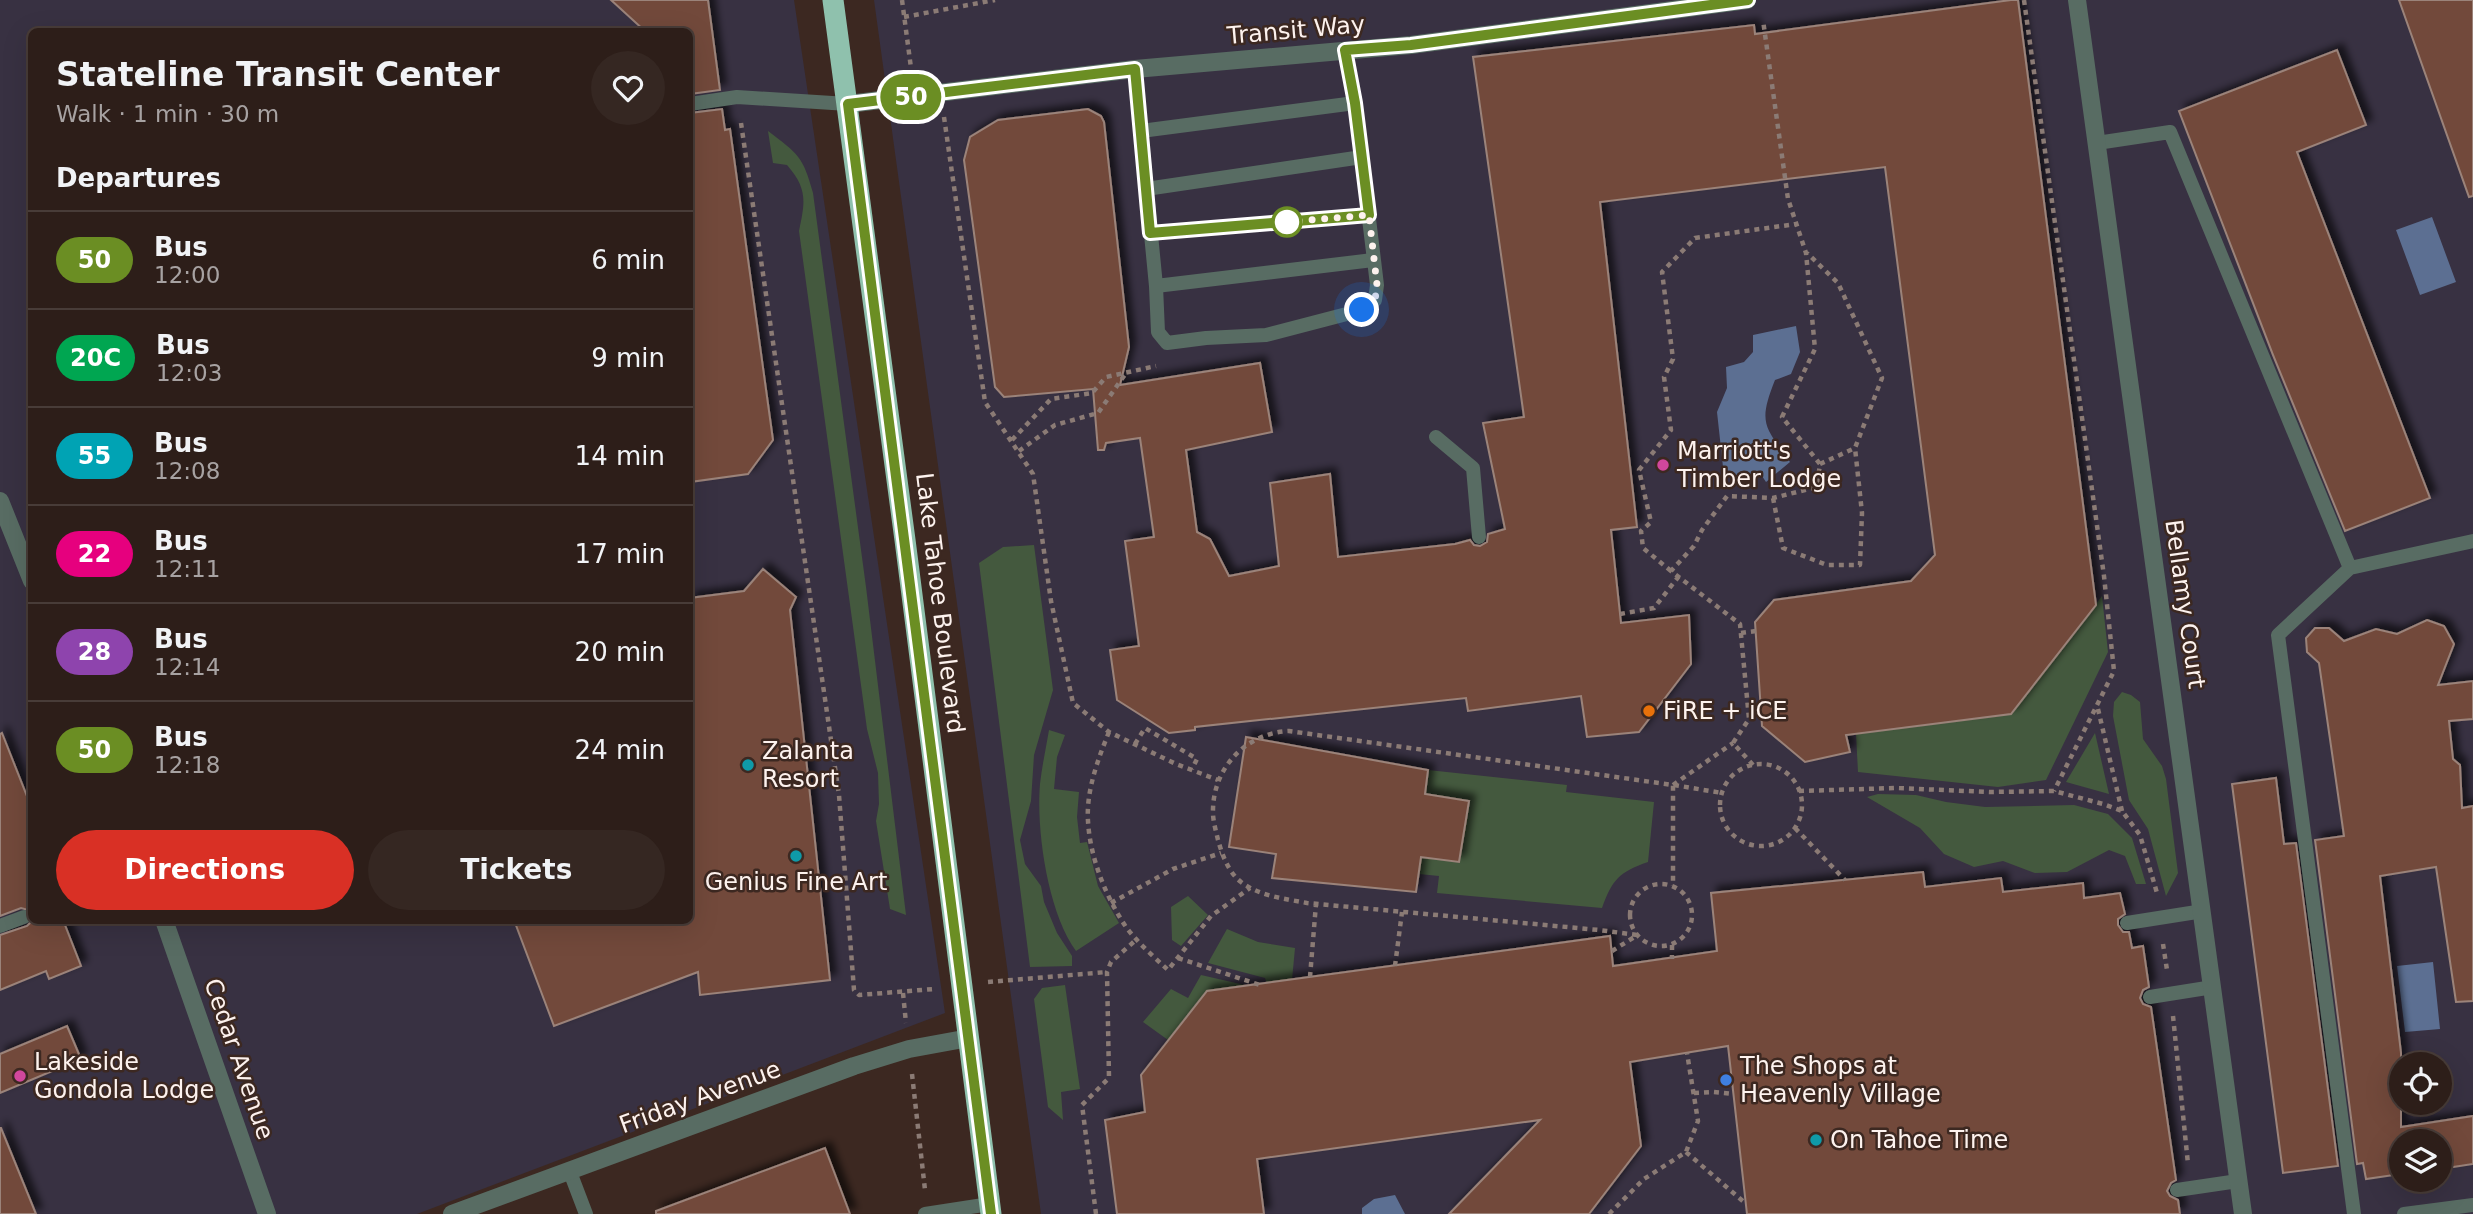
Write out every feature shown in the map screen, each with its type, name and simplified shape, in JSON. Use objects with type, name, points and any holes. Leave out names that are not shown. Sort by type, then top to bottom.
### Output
[{"type":"highway","name":"Lake Tahoe Boulevard","points":[[834,0],[991,1209]]},
{"type":"street","name":"Transit Way","points":[[848,104],[1135,69],[1411,45],[1747,0]]},
{"type":"street","name":"Bellamy Court","points":[[2077,0],[2243,1214]]},
{"type":"street","points":[[0,502],[28,571]]},
{"type":"street","name":"Cedar Avenue","points":[[165,924],[267,1214]]},
{"type":"street","name":"Friday Avenue","points":[[452,1214],[853,1066],[909,1049],[969,1038]]},
{"type":"lane","points":[[1135,69],[1158,332],[1167,343],[1266,335],[1362,310],[1375,300],[1377,285],[1363,156],[1345,50]]},
{"type":"lane","points":[[693,104],[737,97],[848,104]]},
{"type":"lane","points":[[1141,131],[1355,103]]},
{"type":"lane","points":[[2097,143],[2170,132],[2350,568]]},
{"type":"lane","points":[[1146,189],[1363,156]]},
{"type":"lane","points":[[1150,233],[1369,215]]},
{"type":"lane","points":[[1156,286],[1373,260]]},
{"type":"lane","points":[[1436,437],[1473,468],[1479,537]]},
{"type":"lane","points":[[2354,1214],[2278,635],[2350,568],[2473,541]]},
{"type":"lane","points":[[2127,923],[2203,911]]},
{"type":"lane","points":[[0,926],[24,917]]},
{"type":"lane","points":[[2150,997],[2213,987]]},
{"type":"lane","points":[[570,1172],[586,1214]]},
{"type":"lane","points":[[2184,1189],[2238,1181]]},
{"type":"lane","points":[[2404,1214],[2473,1205]]},
{"type":"lane","points":[[926,1213],[991,1209]]},
{"type":"path","points":[[902,0],[914,86],[944,115],[985,402],[1033,474],[1051,601],[1073,703],[1109,732],[1218,780]]},
{"type":"path","points":[[904,17],[995,0]]},
{"type":"path","points":[[2024,0],[2114,671],[2054,791]]},
{"type":"path","points":[[1671,571],[1694,546],[1702,530],[1727,496],[1773,498],[1817,486],[1820,464],[1782,417],[1815,349],[1807,253],[1788,199],[1762,13]]},
{"type":"path","points":[[737,97],[839,795],[854,990],[859,995],[903,993],[1107,972]]},
{"type":"path","points":[[1673,785],[1733,743],[1749,719],[1740,624],[1643,548],[1641,531],[1651,522],[1639,470],[1671,430],[1664,377],[1673,359],[1662,272],[1695,239],[1797,224]]},
{"type":"path","points":[[1773,498],[1783,548],[1827,565],[1860,565],[1862,513],[1855,448],[1882,378],[1838,283],[1807,253]]},
{"type":"path","points":[[1012,440],[1051,399],[1092,393],[1106,377],[1152,367]]},
{"type":"path","points":[[1019,451],[1055,425],[1098,414],[1127,373]]},
{"type":"path","points":[[1820,464],[1855,448]]},
{"type":"path","points":[[1620,614],[1654,608],[1679,576]]},
{"type":"path","points":[[1741,634],[1756,631]]},
{"type":"path","points":[[2097,708],[2122,811],[2140,835],[2157,890],[2170,994],[2184,1189]]},
{"type":"path","points":[[1135,744],[1145,728],[1198,759],[1192,769]]},
{"type":"path","points":[[1637,935],[1317,904],[1268,895],[1241,882],[1231,872],[1222,853],[1212,814],[1218,780],[1236,751],[1262,736],[1289,731],[1722,793]]},
{"type":"path","points":[[1109,732],[1093,778],[1087,820],[1097,867],[1111,903],[1137,939],[1168,970],[1212,916],[1251,887]]},
{"type":"path","points":[[1733,743],[1754,765]]},
{"type":"path","points":[[1754,765],[1776,767],[1794,781],[1799,791],[1802,804],[1795,828],[1774,844],[1762,846],[1737,839],[1722,818],[1722,793],[1734,774],[1754,765]]},
{"type":"path","points":[[1673,785],[1673,886]]},
{"type":"path","points":[[1799,791],[1896,788],[1990,792],[2054,791],[2122,811]]},
{"type":"path","points":[[1795,828],[1845,880]]},
{"type":"path","points":[[1111,903],[1173,869],[1222,853]]},
{"type":"path","points":[[1663,883],[1673,886],[1689,900],[1693,921],[1689,931],[1672,945],[1653,946],[1637,935],[1632,926],[1631,905],[1636,896],[1653,885],[1663,883]]},
{"type":"path","points":[[1310,977],[1317,904]]},
{"type":"path","points":[[1395,966],[1402,912]]},
{"type":"path","points":[[1612,951],[1637,935]]},
{"type":"path","points":[[1096,1214],[1082,1105],[1109,1078],[1107,972],[1111,962],[1137,939]]},
{"type":"path","points":[[1672,945],[1672,959]]},
{"type":"path","points":[[1178,958],[1260,985]]},
{"type":"path","points":[[903,993],[926,1213]]},
{"type":"path","points":[[1609,1214],[1644,1179],[1686,1152],[1698,1121],[1687,1053]]},
{"type":"path","points":[[1694,1093],[1733,1094]]},
{"type":"path","points":[[1686,1152],[1745,1203]]},
{"type":"shaded area","points":[[0,0],[794,0],[945,1013],[417,1214],[0,1214]]},
{"type":"shaded area","points":[[874,0],[2473,0],[2473,1214],[1041,1214]]},
{"type":"green space","points":[[768,131],[798,157],[813,193],[866,587],[906,915],[890,909],[876,821],[879,804],[878,773],[867,729],[799,231],[803,212],[802,189],[787,165],[773,163]]},
{"type":"green space","points":[[1034,545],[1053,690],[1034,755],[1031,801],[1020,840],[1025,864],[1041,886],[1044,902],[1057,933],[1072,956],[1072,966],[1030,967],[979,563],[1003,547]]},
{"type":"green space","points":[[2102,596],[2108,652],[2046,780],[1998,787],[1858,772],[1856,734],[2011,714]]},
{"type":"green space","points":[[2122,692],[2140,702],[2143,739],[2162,766],[2166,779],[2178,873],[2166,896],[2148,829],[2129,800],[2113,716],[2114,702]]},
{"type":"green space","points":[[1049,730],[1065,735],[1057,757],[1054,789],[1079,792],[1077,817],[1080,843],[1087,842],[1098,886],[1119,923],[1076,951],[1066,935],[1051,894],[1042,847],[1040,784]]},
{"type":"green space","points":[[2095,733],[2109,794],[2066,782]]},
{"type":"green space","points":[[1428,770],[1567,785],[1566,792],[1654,802],[1648,862],[1630,869],[1618,878],[1609,890],[1602,908],[1437,893],[1439,876],[1419,874],[1420,856],[1459,862],[1469,801],[1425,794]]},
{"type":"green space","points":[[1878,794],[1916,795],[1985,807],[2074,805],[2108,814],[2132,838],[2146,884],[2136,884],[2125,856],[2109,850],[2067,872],[2035,873],[2003,861],[1974,867],[1944,854],[1920,828],[1867,797]]},
{"type":"green space","points":[[1188,896],[1208,915],[1181,946],[1172,940],[1171,907]]},
{"type":"green space","points":[[1227,929],[1258,942],[1295,948],[1292,980],[1267,984],[1265,978],[1208,963]]},
{"type":"green space","points":[[1201,975],[1249,986],[1168,1040],[1143,1022],[1171,989],[1188,998]]},
{"type":"green space","points":[[1065,985],[1080,1089],[1061,1092],[1063,1120],[1048,1107],[1034,999],[1042,988]]},
{"type":"water","points":[[2432,217],[2456,282],[2420,295],[2396,230]]},
{"type":"water","points":[[1796,326],[1800,352],[1791,374],[1775,380],[1765,415],[1769,432],[1790,462],[1766,482],[1760,473],[1724,476],[1717,412],[1727,388],[1726,367],[1744,362],[1753,352],[1753,335]]},
{"type":"water","points":[[2433,962],[2440,1029],[2405,1032],[2397,966]]},
{"type":"water","points":[[1395,1195],[1405,1214],[1362,1214],[1362,1208],[1374,1199]]},
{"type":"building","points":[[611,0],[708,0],[720,90],[693,94],[693,28],[642,28]]},
{"type":"building","points":[[2018,0],[2096,605],[2011,714],[1846,735],[1850,752],[1805,762],[1762,726],[1755,622],[1774,600],[1911,581],[1935,555],[1885,167],[1600,202],[1637,527],[1611,530],[1621,623],[1689,615],[1691,664],[1639,732],[1587,737],[1581,696],[1468,711],[1466,698],[1195,727],[1195,730],[1169,733],[1117,700],[1110,650],[1139,646],[1125,541],[1154,537],[1140,438],[1106,443],[1104,450],[1098,450],[1093,389],[1004,397],[995,387],[964,160],[970,137],[998,120],[1088,109],[1101,116],[1104,122],[1129,347],[1120,385],[1260,363],[1272,432],[1186,450],[1197,532],[1210,539],[1229,576],[1279,566],[1270,483],[1330,474],[1338,557],[1470,540],[1474,545],[1480,546],[1487,542],[1488,534],[1505,529],[1483,423],[1524,417],[1473,57],[1754,25],[1755,34]]},
{"type":"building","points":[[2399,0],[2473,0],[2473,196],[2469,197]]},
{"type":"building","points":[[2337,50],[2366,125],[2297,152],[2430,498],[2345,531],[2273,355],[2179,111]]},
{"type":"building","points":[[722,109],[725,130],[730,129],[773,440],[748,474],[693,482],[693,113]]},
{"type":"building","name":"Zalanta Resort","points":[[763,569],[796,597],[790,610],[830,980],[700,995],[698,972],[554,1026],[516,924],[693,924],[693,598],[744,591]]},
{"type":"building","points":[[2427,620],[2444,626],[2454,644],[2438,685],[2473,681],[2473,719],[2449,721],[2453,759],[2460,765],[2462,808],[2473,806],[2473,1001],[2456,1002],[2436,867],[2380,876],[2401,1052],[2389,1052],[2389,1115],[2401,1115],[2401,1127],[2473,1116],[2473,1164],[2452,1167],[2452,1129],[2389,1129],[2389,1176],[2366,1179],[2363,1163],[2357,1164],[2315,840],[2344,836],[2319,663],[2307,652],[2306,638],[2315,628],[2329,628],[2344,641],[2376,629],[2397,634]]},
{"type":"building","points":[[2,733],[28,799],[28,910],[21,908],[0,916]]},
{"type":"building","points":[[1246,737],[1428,770],[1425,794],[1469,801],[1459,862],[1421,857],[1416,892],[1272,878],[1276,854],[1229,847]]},
{"type":"building","points":[[2276,778],[2284,844],[2296,843],[2338,1166],[2283,1173],[2232,784]]},
{"type":"building","points":[[1923,872],[1925,887],[2001,878],[2003,892],[2083,883],[2084,898],[2120,893],[2125,914],[2118,919],[2118,925],[2123,932],[2129,932],[2132,948],[2143,946],[2149,987],[2143,990],[2140,998],[2143,1004],[2151,1007],[2176,1180],[2167,1191],[2178,1200],[2180,1214],[1747,1214],[1728,1046],[1630,1062],[1641,1146],[1589,1214],[1449,1214],[1540,1120],[1257,1159],[1264,1214],[1117,1214],[1105,1120],[1145,1112],[1141,1075],[1207,991],[1610,936],[1613,966],[1717,951],[1711,893]]},
{"type":"building","points":[[65,924],[81,966],[49,979],[46,971],[0,990],[0,935],[27,926]]},
{"type":"building","name":"Lakeside Gondola Lodge","points":[[67,1026],[81,1059],[0,1093],[0,1054]]},
{"type":"building","name":"Lakeside Gondola Lodge","points":[[1,1128],[36,1214],[0,1214]]},
{"type":"building","points":[[825,1148],[850,1214],[656,1214],[656,1211]]},
{"type":"bus line","name":"50","points":[[991,1214],[848,104],[1135,69],[1150,233],[1369,215],[1363,156],[1345,50],[1411,45],[1748,0]]},
{"type":"place","name":"Marriott's Timber Lodge","points":[[1663,465]]},
{"type":"place","name":"FiRE + iCE","points":[[1649,711]]},
{"type":"place","name":"Zalanta Resort","points":[[748,765]]},
{"type":"place","name":"Genius Fine Art","points":[[796,856]]},
{"type":"place","name":"Lakeside Gondola Lodge","points":[[20,1076]]},
{"type":"place","name":"The Shops at Heavenly Village","points":[[1726,1080]]},
{"type":"place","name":"On Tahoe Time","points":[[1816,1140]]},
{"type":"route","points":[[1287,222],[1369,215],[1377,285],[1375,300],[1362,310]]}]
